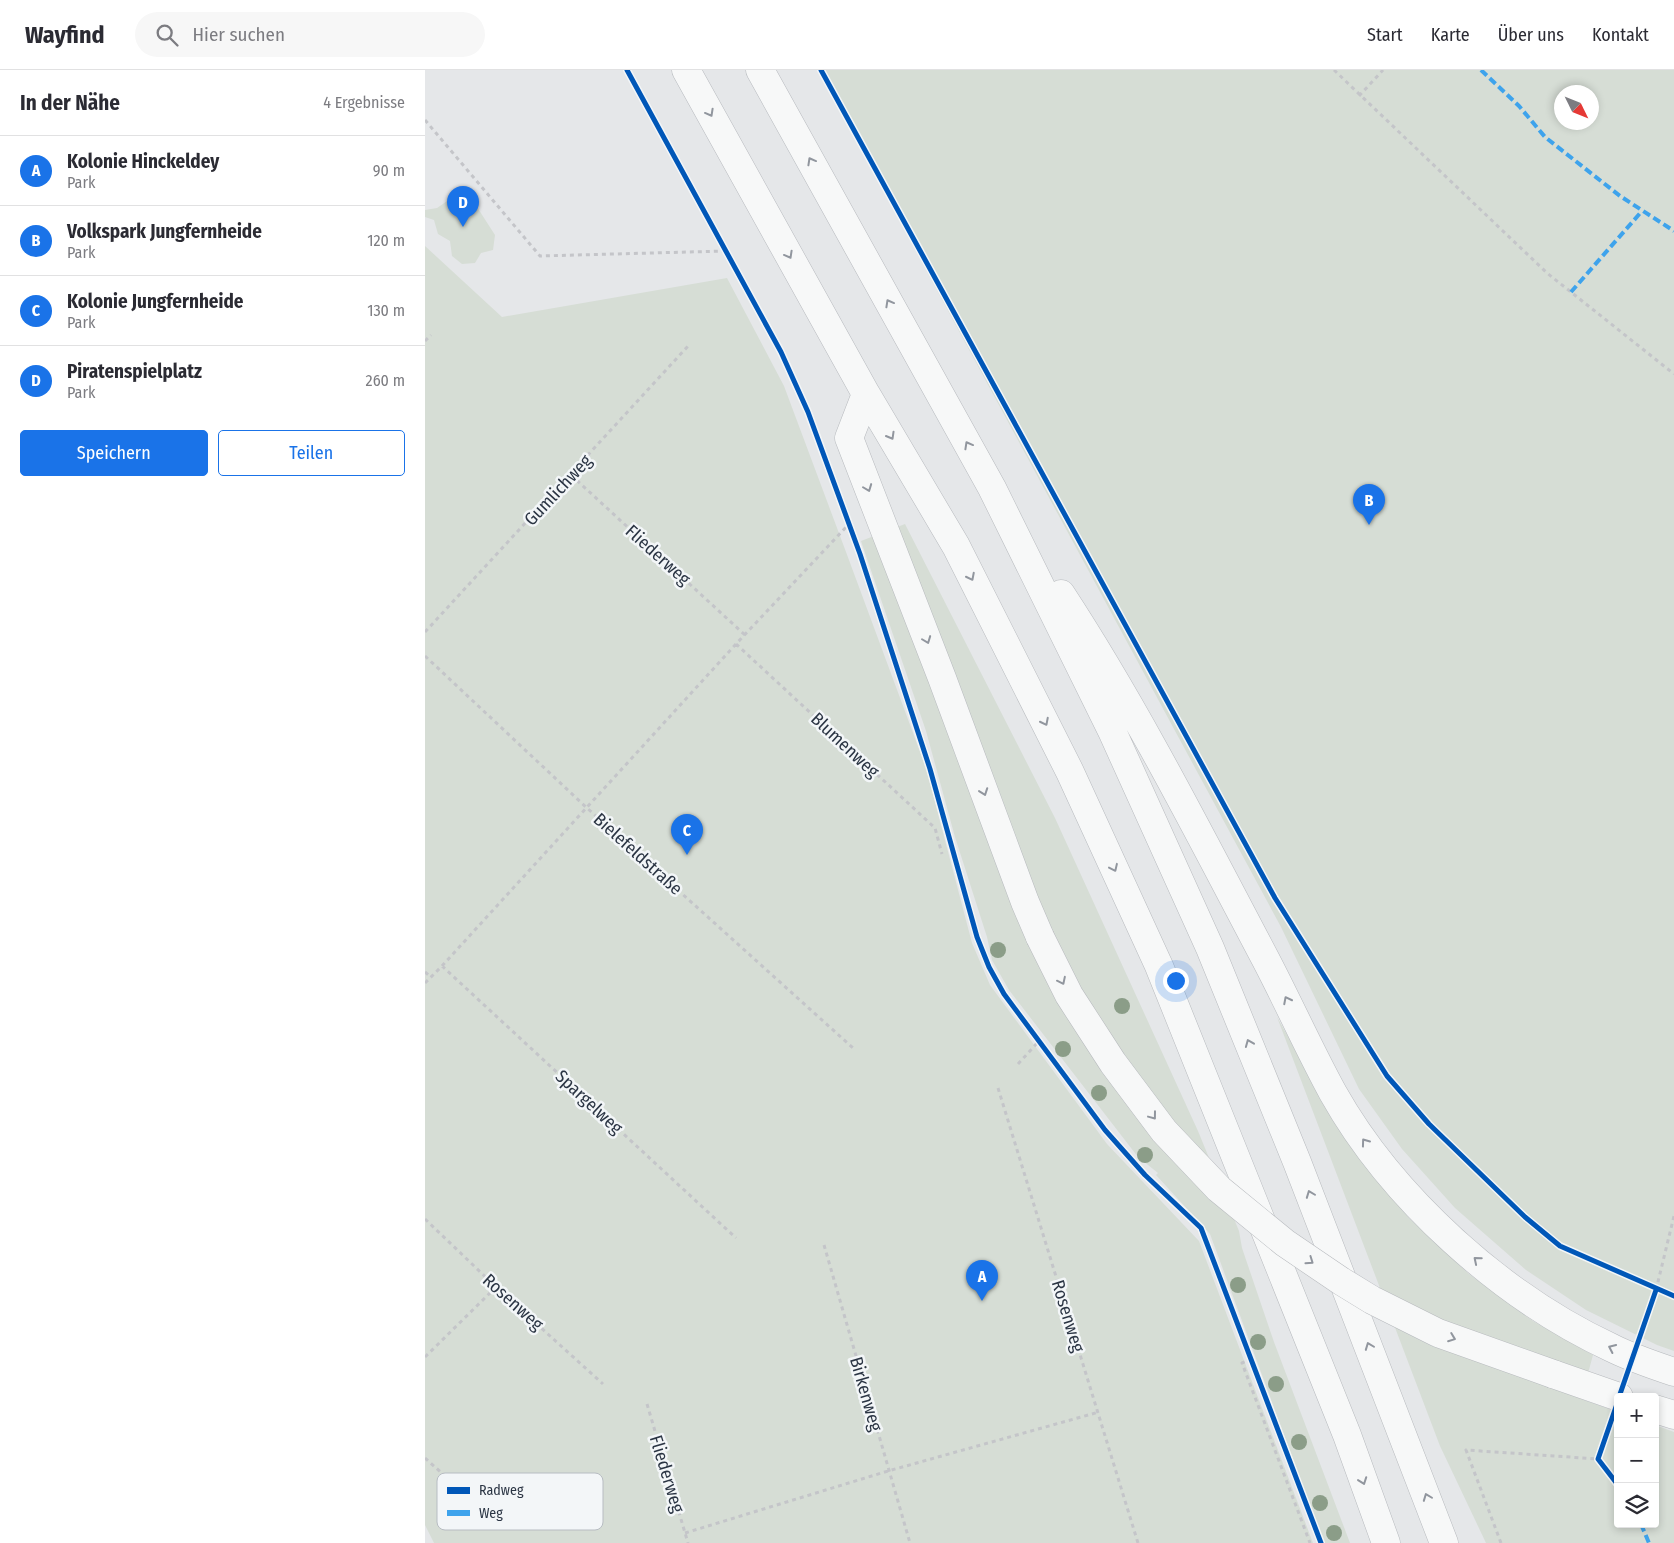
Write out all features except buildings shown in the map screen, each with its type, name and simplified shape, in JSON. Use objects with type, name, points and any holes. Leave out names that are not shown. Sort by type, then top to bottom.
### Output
[{"type":"highway","points":[[686,70],[866,394],[956,546],[1070,772],[1159,966],[1343,1426],[1385,1543]]},
{"type":"highway","points":[[760,70],[992,488],[1112,731],[1210,948],[1304,1179],[1444,1543]]},
{"type":"highway","points":[[866,394],[849,438],[942,678],[1025,902],[1040,937],[1069,994],[1113,1063],[1164,1131],[1219,1189],[1285,1243],[1341,1281],[1372,1300],[1438,1332],[1614,1395]]},
{"type":"highway","points":[[992,488],[1094,644],[1161,763],[1267,962],[1333,1093],[1380,1162],[1410,1199],[1446,1234],[1487,1269],[1531,1302],[1611,1348],[1674,1372]]},
{"type":"highway","points":[[1659,1410],[1674,1415]]},
{"type":"path","points":[[1334,70],[1359,96],[1547,273],[1674,374]]},
{"type":"path","points":[[1359,96],[1383,70]]},
{"type":"path","points":[[425,120],[540,256],[725,251]]},
{"type":"path","points":[[425,341],[431,335]]},
{"type":"path","points":[[425,983],[443,966],[736,644],[849,524]]},
{"type":"path","points":[[425,972],[431,977]]},
{"type":"path","points":[[1019,1064],[1039,1040]]},
{"type":"path","points":[[1656,1290],[1674,1216]]},
{"type":"path","points":[[425,1357],[495,1287]]},
{"type":"path","points":[[1252,1360],[1242,1363],[1310,1543]]},
{"type":"path","points":[[685,1533],[888,1470],[1099,1412]]},
{"type":"path","points":[[1501,1543],[1467,1450],[1599,1459]]},
{"type":"path","points":[[425,1458],[442,1473]]},
{"type":"shaded area","points":[[818,70],[1674,70],[1674,1351],[1657,1345],[1586,1310],[1526,1270],[1455,1208],[1402,1149],[1359,1089],[1281,927]]},
{"type":"shaded area","points":[[459,193],[477,207],[495,235],[493,250],[481,253],[475,263],[462,264],[452,256],[450,241],[438,234],[434,220],[425,217],[425,210],[437,208]]},
{"type":"shaded area","points":[[425,246],[502,317],[727,278],[784,386],[846,552],[926,768],[972,943],[990,985],[1107,1144],[1199,1241],[1313,1543],[434,1543],[425,1525]]},
{"type":"shaded area","points":[[905,524],[1055,818],[1198,1131],[1239,1231],[1242,1248],[1274,1342],[1350,1543],[1324,1543],[1210,1234],[1156,1175],[1158,1173],[1138,1157],[1009,990],[992,960],[987,937],[955,837],[926,731],[861,541]]},
{"type":"shaded area","points":[[1277,1017],[1314,1083],[1352,1142],[1409,1218],[1469,1274],[1533,1321],[1593,1355],[1581,1399],[1614,1411],[1614,1528],[1659,1528],[1659,1426],[1674,1432],[1674,1543],[1486,1543],[1440,1446]]},
{"type":"marked path","points":[[1481,70],[1519,106],[1545,137],[1620,196],[1674,231]]},
{"type":"marked path","points":[[1571,292],[1642,211]]},
{"type":"marked path","points":[[1643,1528],[1649,1543]]},
{"type":"cycle path","points":[[627,70],[781,352],[808,412],[860,554],[930,769],[977,937],[989,967],[1004,994],[1105,1130],[1145,1175],[1201,1228],[1321,1543]]},
{"type":"cycle path","points":[[821,70],[1275,898],[1387,1076],[1429,1124],[1525,1217],[1560,1246],[1674,1296]]},
{"type":"cycle path","points":[[1620,1393],[1656,1290]]},
{"type":"cycle path","points":[[1614,1413],[1598,1459],[1616,1483]]},
{"type":"place","name":"Piratenspielplatz","points":[[463,227]]},
{"type":"place","name":"Volkspark Jungfernheide","points":[[1369,525]]},
{"type":"place","name":"Kolonie Jungfernheide","points":[[687,855]]},
{"type":"place","name":"Kolonie Hinckeldey","points":[[982,1301]]}]
